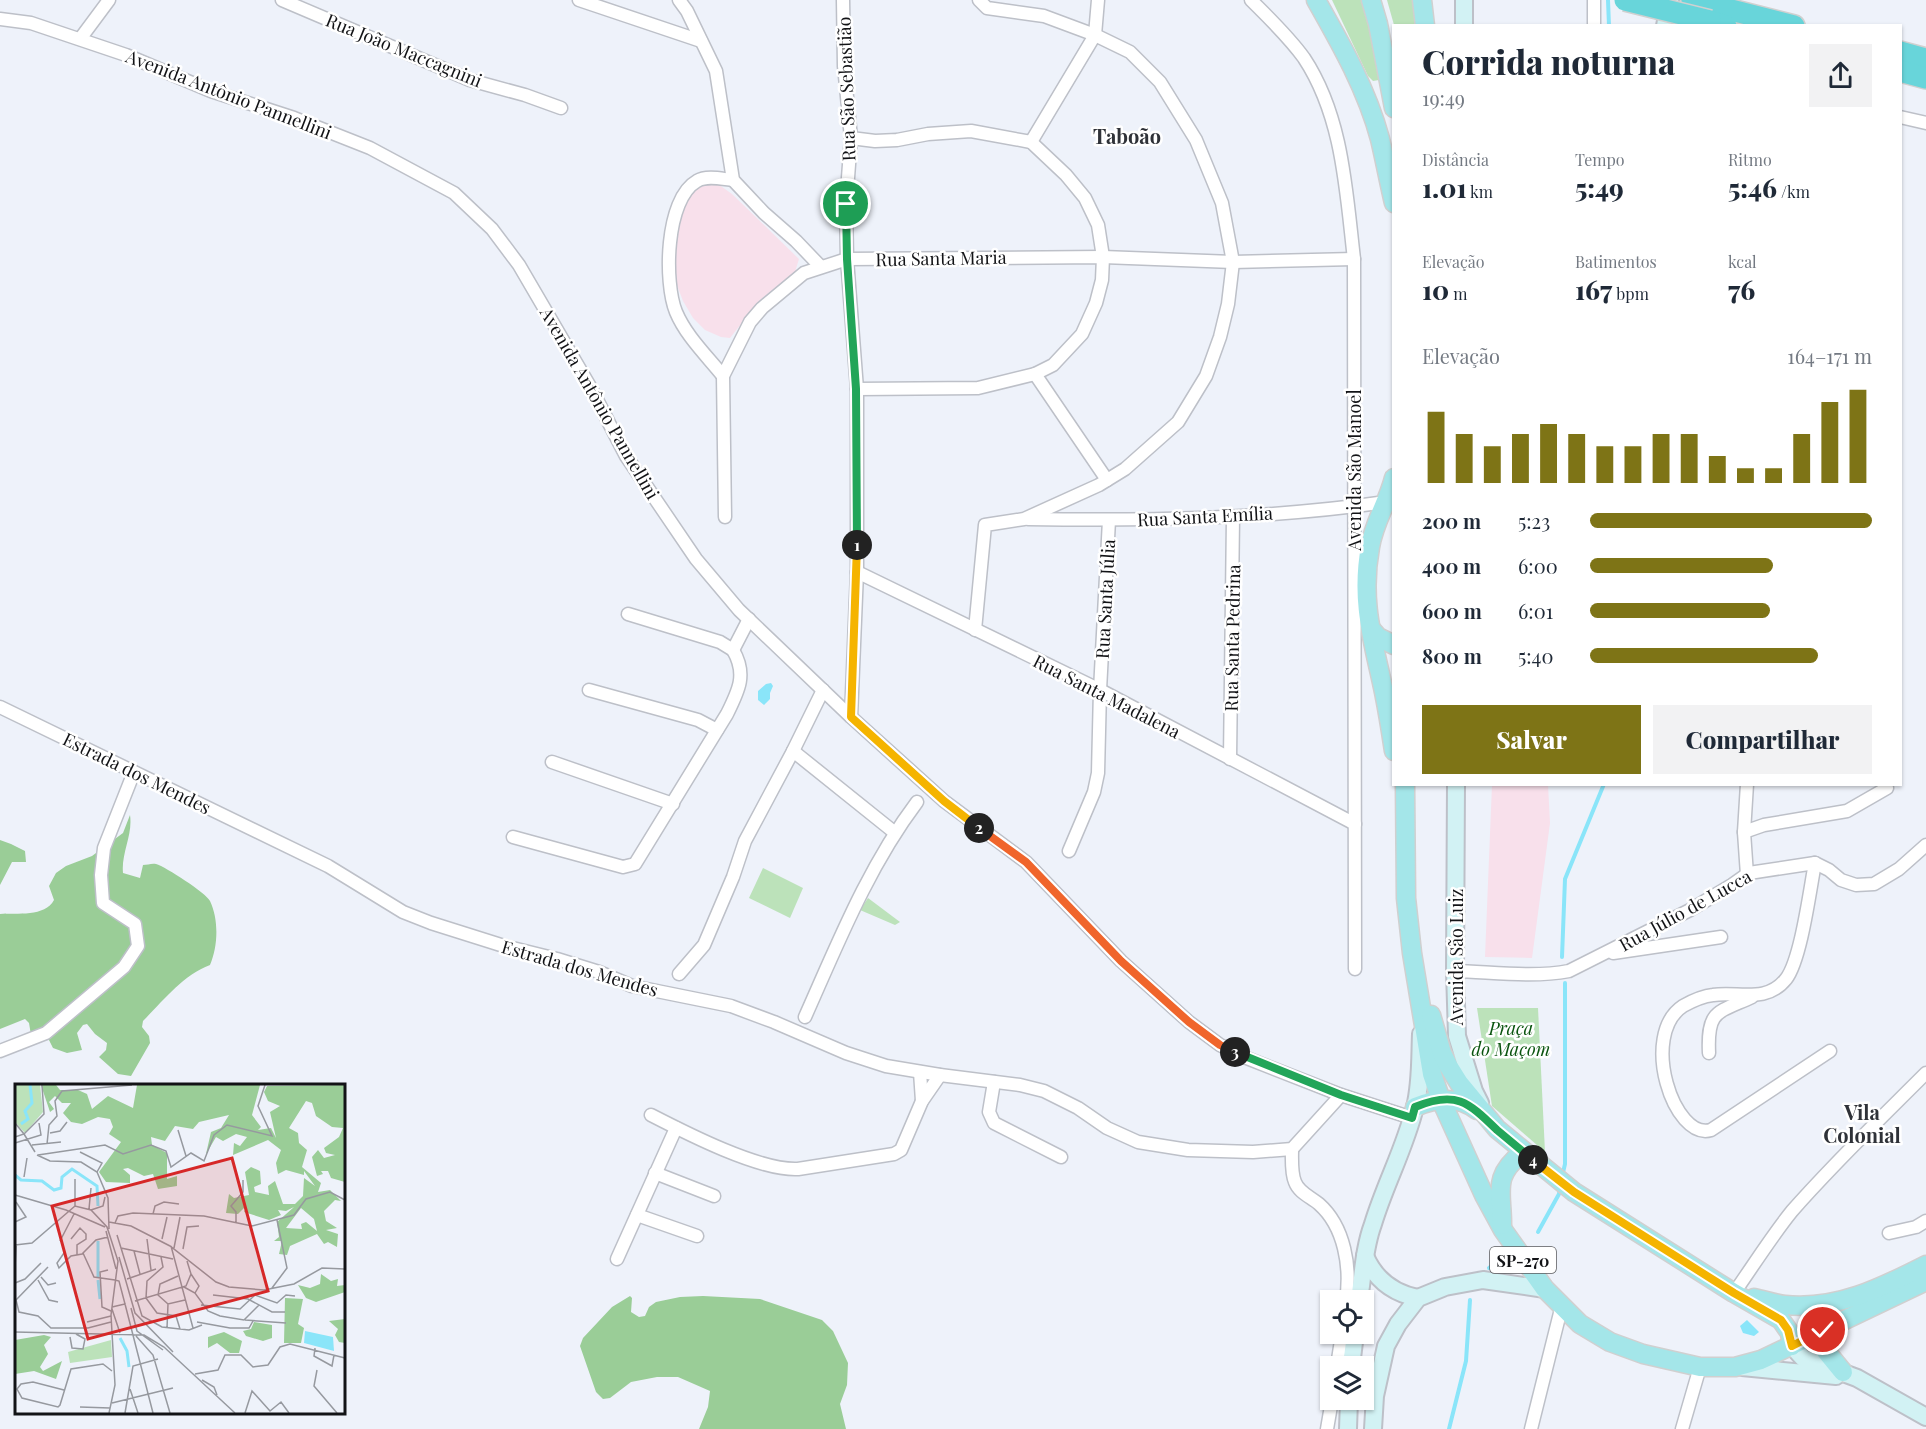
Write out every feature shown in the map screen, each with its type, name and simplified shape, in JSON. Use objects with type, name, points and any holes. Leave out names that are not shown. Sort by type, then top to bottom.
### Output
[{"type":"highway","points":[[1625,0],[1716,17],[1777,24]]},
{"type":"highway","points":[[1692,0],[1716,17]]},
{"type":"highway","points":[[1902,53],[1926,59]]},
{"type":"highway","points":[[1902,72],[1926,78]]},
{"type":"main road","points":[[1316,0],[1357,79],[1373,117],[1392,194]]},
{"type":"main road","points":[[1325,0],[1333,30]]},
{"type":"main road","points":[[1371,0],[1392,98]]},
{"type":"main road","points":[[1422,0],[1425,24]]},
{"type":"main road","points":[[1464,0],[1464,24]]},
{"type":"main road","points":[[1665,24],[1670,0]]},
{"type":"main road","points":[[1392,484],[1378,516],[1365,580],[1366,609],[1392,740]]},
{"type":"main road","points":[[1371,629],[1378,637],[1392,644]]},
{"type":"main road","name":"SP-270","points":[[1398,786],[1404,818]]},
{"type":"main road","name":"SP-270","points":[[1405,786],[1406,898],[1422,1021],[1432,1074],[1441,1100],[1484,1195],[1503,1230],[1545,1289],[1580,1324],[1610,1342],[1643,1354],[1701,1367],[1735,1366],[1761,1360],[1926,1281]]},
{"type":"main road","name":"Avenida São Luiz","points":[[1456,786],[1457,1036],[1474,1091],[1487,1119]]},
{"type":"main road","points":[[1415,973],[1433,1020],[1442,1053],[1459,1083],[1487,1119]]},
{"type":"main road","points":[[1360,1290],[1372,1224],[1404,1147],[1414,1113],[1419,1082],[1422,1021]]},
{"type":"main road","points":[[1414,1113],[1428,1102],[1454,1099],[1468,1104],[1523,1152],[1574,1192],[1781,1320],[1788,1330],[1792,1346],[1803,1358],[1850,1375],[1926,1417]]},
{"type":"main road","points":[[1503,1230],[1501,1177],[1513,1159],[1523,1152]]},
{"type":"main road","points":[[1365,1256],[1373,1272],[1385,1284],[1401,1293],[1418,1298]]},
{"type":"main road","points":[[1734,1293],[1784,1305],[1810,1306],[1835,1303],[1861,1296],[1926,1265]]},
{"type":"main road","points":[[1373,1429],[1375,1396],[1386,1346],[1398,1324],[1418,1298],[1445,1287],[1483,1280],[1545,1289]]},
{"type":"main road","points":[[1823,1330],[1825,1350],[1850,1375]]},
{"type":"main road","points":[[1735,1366],[1850,1375]]},
{"type":"main road","points":[[1348,1429],[1349,1410]]},
{"type":"street","points":[[80,39],[109,0]]},
{"type":"street","name":"Rua João Maccagnini","points":[[282,0],[470,80],[525,95],[561,108]]},
{"type":"street","points":[[579,0],[701,41]]},
{"type":"street","points":[[679,0],[716,71],[733,180],[821,267]]},
{"type":"street","name":"Rua São Sebastião","points":[[843,0],[844,66],[851,138],[846,204],[847,259],[856,389],[857,572],[851,717]]},
{"type":"street","points":[[975,630],[985,525],[1024,519],[1107,480],[1125,469],[1178,422],[1206,376],[1220,337],[1228,304],[1233,262],[1222,203],[1196,140],[1160,82],[1130,52],[1095,35],[1044,16],[987,8],[979,0]]},
{"type":"street","points":[[1030,142],[1095,35],[1098,0]]},
{"type":"street","name":"Avenida São Manoel","points":[[1251,0],[1304,58],[1322,92],[1342,154],[1354,259],[1355,969]]},
{"type":"street","points":[[1594,0],[1594,24]]},
{"type":"street","name":"Avenida Antônio Pannellini","points":[[0,20],[31,23],[80,39],[126,55],[211,91],[294,118],[370,148],[454,192],[492,229],[519,265],[592,390],[626,456],[696,559],[749,619],[851,717],[944,801],[1026,862],[1121,961],[1189,1022],[1220,1045],[1341,1095],[1414,1113]]},
{"type":"street","points":[[1902,117],[1926,123]]},
{"type":"street","points":[[851,138],[875,141],[897,140],[928,134],[971,131],[1030,142],[1066,175],[1085,198],[1098,225],[1103,257],[1102,280],[1096,303],[1082,334],[1053,365],[1035,374],[978,388],[856,389]]},
{"type":"street","points":[[723,376],[692,338],[677,315],[671,298],[671,238],[677,208],[690,186],[698,180],[711,178],[733,180]]},
{"type":"street","name":"Rua Santa Maria","points":[[725,517],[723,376],[750,322],[762,308],[804,273],[847,259],[1103,257],[1233,262],[1354,259]]},
{"type":"street","points":[[1035,374],[1107,480]]},
{"type":"street","name":"Rua Santa Emília","points":[[1024,519],[1109,520],[1233,517],[1386,502]]},
{"type":"street","name":"Rua Santa Pedrina","points":[[1230,759],[1233,517]]},
{"type":"street","name":"Rua Santa Júlia","points":[[1069,851],[1094,792],[1098,773],[1109,520]]},
{"type":"street","points":[[1354,522],[1370,547]]},
{"type":"street","name":"Rua Santa Madalena","points":[[857,572],[1100,690],[1355,824]]},
{"type":"street","points":[[513,837],[614,865],[630,867],[639,860],[739,691],[740,667],[733,650],[720,642],[628,614]]},
{"type":"street","points":[[733,650],[749,619]]},
{"type":"street","points":[[590,690],[698,720],[717,730]]},
{"type":"street","points":[[679,974],[704,945],[733,877],[745,841],[823,690]]},
{"type":"street","name":"Estrada dos Mendes","points":[[0,707],[328,866],[403,912],[431,923],[599,972],[633,986],[731,1006],[846,1053],[886,1066],[1044,1091],[1078,1108],[1107,1128],[1138,1142],[1188,1150],[1253,1152],[1292,1149]]},
{"type":"street","points":[[793,751],[894,832]]},
{"type":"street","points":[[552,762],[673,804]]},
{"type":"street","points":[[0,1051],[46,1033],[124,967],[138,946],[135,924],[103,903],[101,875],[104,848],[134,772]]},
{"type":"street","points":[[1746,875],[1744,832],[1747,786]]},
{"type":"street","points":[[1744,832],[1764,825],[1847,811],[1887,788]]},
{"type":"street","points":[[805,1017],[852,909],[894,832],[916,802]]},
{"type":"street","points":[[1708,1053],[1708,1034],[1713,1017],[1718,1012],[1776,987],[1786,979],[1799,944],[1815,863],[1830,870],[1841,880],[1856,885],[1874,884],[1907,862],[1926,845]]},
{"type":"street","name":"Rua Júlio de Lucca","points":[[1455,971],[1558,973],[1578,968],[1690,910],[1757,870],[1815,863]]},
{"type":"street","points":[[1602,955],[1721,937]]},
{"type":"street","points":[[1753,997],[1715,994],[1701,997],[1682,1007],[1667,1024],[1663,1034],[1661,1058],[1670,1092],[1682,1117],[1697,1131],[1711,1130],[1830,1051]]},
{"type":"street","points":[[920,1072],[922,1101]]},
{"type":"street","points":[[1734,1293],[1792,1212],[1847,1152],[1926,1074]]},
{"type":"street","points":[[651,1115],[676,1128],[765,1164],[783,1170],[798,1169],[894,1154],[901,1150],[922,1101],[940,1075]]},
{"type":"street","points":[[994,1082],[989,1112],[994,1123],[1061,1157]]},
{"type":"street","points":[[1341,1095],[1292,1149],[1294,1180],[1298,1188],[1328,1214],[1345,1251],[1349,1280],[1348,1290]]},
{"type":"street","points":[[616,1259],[676,1128]]},
{"type":"street","points":[[655,1173],[714,1196]]},
{"type":"street","points":[[637,1215],[697,1236]]},
{"type":"street","points":[[1889,1233],[1916,1227],[1926,1221]]},
{"type":"street","points":[[1531,1429],[1562,1305]]},
{"type":"street","points":[[1682,1429],[1701,1367]]},
{"type":"street","points":[[1327,1429],[1330,1410]]},
{"type":"shaded area","points":[[718,184],[732,194],[799,259],[795,272],[760,300],[730,338],[705,330],[693,318],[675,280],[674,258],[681,214],[690,194],[702,185]]},
{"type":"shaded area","points":[[1492,786],[1548,786],[1550,823],[1532,958],[1485,957]]},
{"type":"green space","points":[[1332,0],[1361,0],[1369,26],[1379,80],[1373,81],[1368,76]]},
{"type":"green space","points":[[1387,0],[1413,0],[1415,24],[1394,24]]},
{"type":"green space","points":[[130,815],[123,873],[140,878],[143,865],[154,864],[176,875],[210,901],[215,916],[216,933],[215,950],[210,965],[182,982],[143,1021],[142,1027],[149,1036],[150,1043],[131,1076],[118,1074],[99,1057],[106,1050],[107,1043],[87,1024],[83,1025],[77,1033],[82,1050],[67,1053],[53,1048],[47,1036],[31,1035],[29,1023],[25,1019],[0,1029],[0,914],[37,912],[50,905],[54,900],[49,886],[56,873],[66,866],[92,856],[123,833]]},
{"type":"green space","points":[[0,840],[25,851],[26,862],[12,862],[0,885]]},
{"type":"green space","points":[[763,868],[803,888],[790,918],[749,898]]},
{"type":"green space","points":[[868,898],[900,922],[895,925],[860,910]]},
{"type":"green space","name":"Praça do Maçom","points":[[1477,1008],[1538,1008],[1545,1152],[1492,1106]]},
{"type":"green space","points":[[630,1296],[632,1298],[631,1312],[639,1317],[645,1316],[649,1307],[656,1302],[680,1297],[703,1296],[760,1299],[822,1320],[833,1331],[848,1363],[847,1385],[840,1404],[846,1429],[699,1429],[708,1407],[710,1391],[678,1377],[657,1377],[631,1382],[610,1398],[603,1399],[596,1392],[580,1346],[583,1338],[612,1307]]},
{"type":"water","points":[[771,683],[773,686],[770,699],[764,705],[758,700],[758,691]]},
{"type":"water","points":[[1747,1320],[1759,1332],[1754,1336],[1743,1333],[1740,1326]]},
{"type":"waterway","points":[[1608,0],[1609,24]]},
{"type":"waterway","points":[[1562,957],[1565,879],[1603,786]]},
{"type":"waterway","points":[[1562,1177],[1565,1164],[1565,983]]},
{"type":"waterway","points":[[1538,1232],[1559,1194],[1560,1187]]},
{"type":"waterway","points":[[1489,1268],[1505,1257]]},
{"type":"waterway","points":[[1449,1429],[1466,1361],[1470,1300]]},
{"type":"district","name":"Taboão","points":[[1127,135]]},
{"type":"district","name":"Vila Colonial","points":[[1862,1122]]},
{"type":"route","points":[[846,204],[847,259],[856,389],[857,572],[851,717],[944,801],[1026,862],[1121,961],[1189,1022],[1220,1045],[1287,1075],[1412,1118],[1415,1107],[1428,1102],[1454,1099],[1468,1104],[1484,1115],[1523,1152],[1574,1192],[1781,1320],[1790,1333],[1792,1346],[1823,1330]]}]
